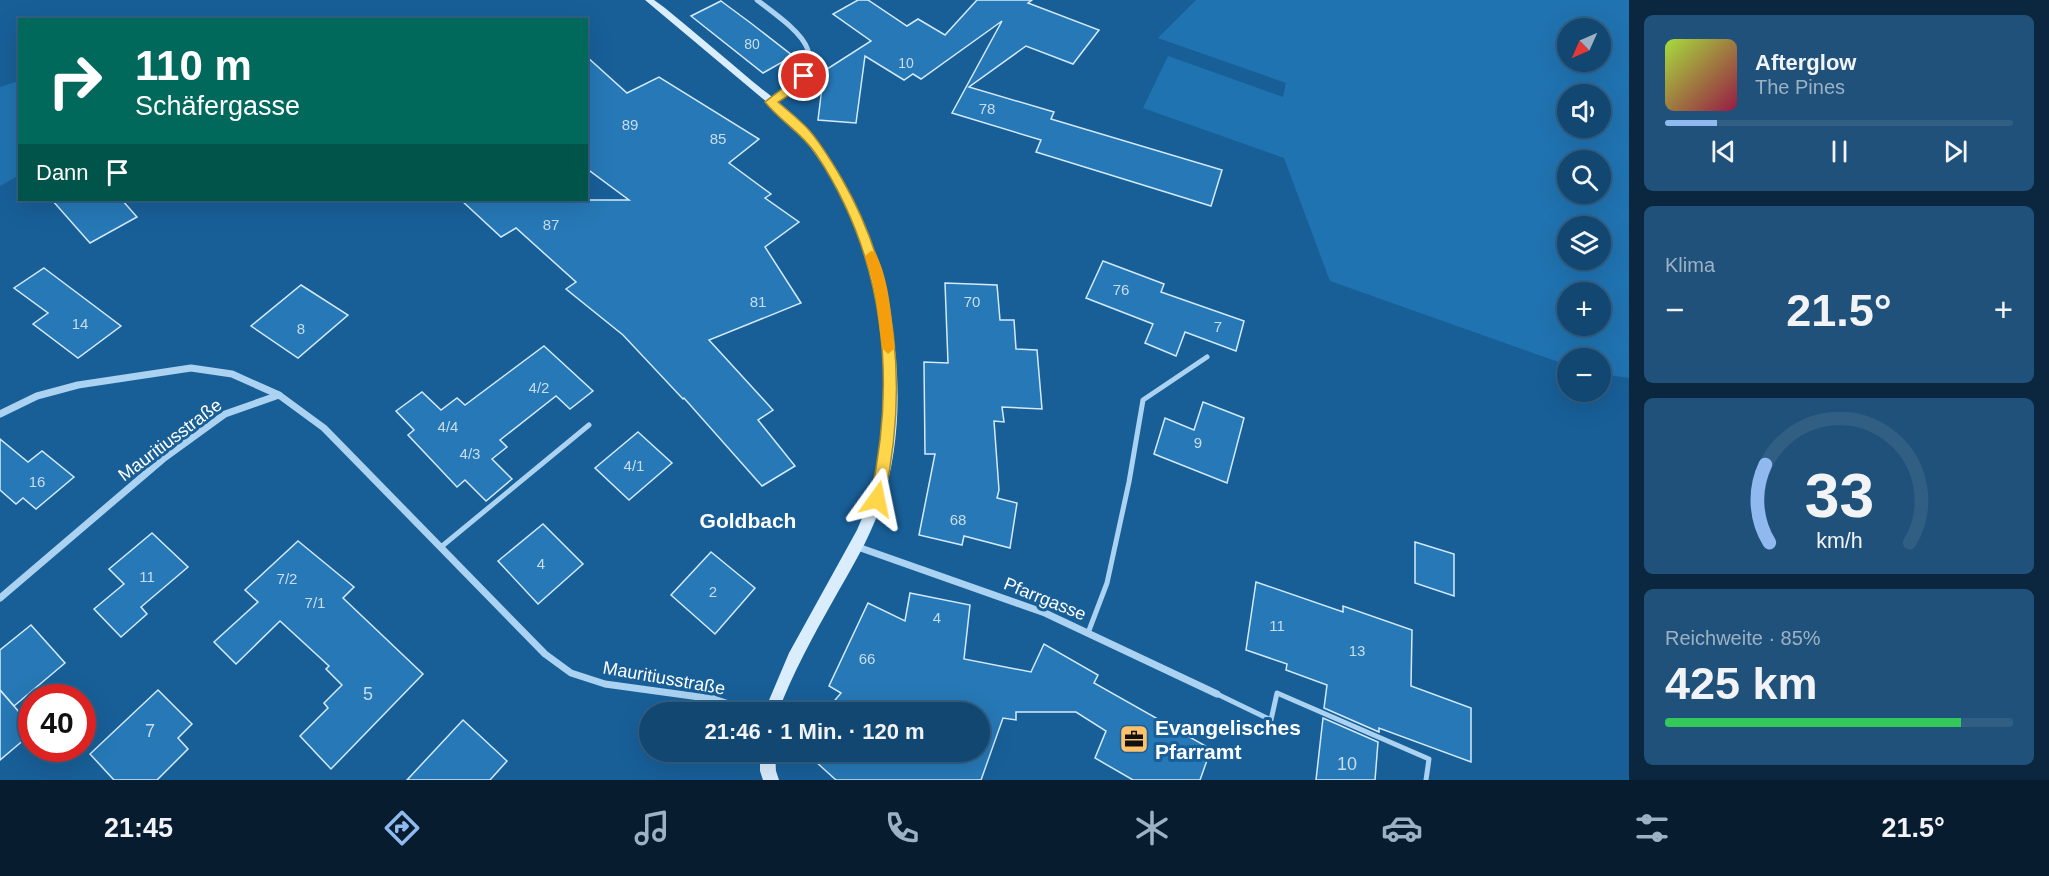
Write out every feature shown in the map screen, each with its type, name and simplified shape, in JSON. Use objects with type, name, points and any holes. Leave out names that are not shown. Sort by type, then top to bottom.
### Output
[{"type":"street","points":[[649,0],[803,130],[819,151],[854,210],[876,269],[888,330],[890,396],[886,457],[877,499],[855,546],[784,676],[775,702]]},
{"type":"street","points":[[757,0],[802,36],[810,48],[810,62],[804,76],[795,86],[771,102]]},
{"type":"street","points":[[0,414],[18,403],[57,391],[123,376],[199,367],[235,373],[279,395]]},
{"type":"street","name":"Mauritiusstraße","points":[[0,598],[163,459],[225,414],[279,395],[324,428],[545,654],[571,673],[605,684],[723,702]]},
{"type":"street","name":"Pfarrgasse","points":[[855,546],[1045,613],[1217,694]]},
{"type":"street","points":[[768,762],[771,780]]},
{"type":"lane","points":[[1088,633],[1107,583],[1129,482],[1143,400],[1207,357]]},
{"type":"lane","points":[[441,547],[589,425]]},
{"type":"lane","points":[[1217,694],[1271,720],[1276,693],[1429,759],[1426,780]]},
{"type":"shaded area","points":[[1196,0],[1629,0],[1629,378],[1611,375],[1611,348],[1557,348],[1557,361],[1330,281],[1284,158],[1143,108],[1168,56],[1283,97],[1286,83],[1158,38]]},
{"type":"shaded area","points":[[18,81],[18,176],[0,186],[0,87]]},
{"type":"building","points":[[858,0],[868,0],[907,26],[918,19],[945,35],[977,0],[1032,0],[1028,3],[1099,30],[1073,64],[1026,46],[969,87],[1054,112],[1051,119],[1222,170],[1211,206],[1036,152],[1041,140],[952,113],[1002,21],[921,79],[913,74],[904,80],[865,56],[856,123],[818,120],[824,71],[871,41],[833,14]]},
{"type":"building","points":[[721,1],[793,56],[763,73],[691,16]]},
{"type":"building","points":[[588,58],[627,93],[659,77],[759,139],[729,163],[771,194],[765,198],[799,222],[765,247],[801,303],[709,340],[773,410],[758,420],[795,466],[762,486],[684,398],[623,335],[566,289],[576,282],[516,228],[501,237],[462,201],[629,200],[588,169]]},
{"type":"building","points":[[53,201],[123,201],[137,217],[90,243]]},
{"type":"building","points":[[1103,261],[1164,284],[1161,292],[1244,321],[1236,351],[1185,332],[1176,356],[1145,343],[1153,324],[1086,298]]},
{"type":"building","points":[[44,268],[121,326],[78,358],[33,324],[48,313],[14,288]]},
{"type":"building","points":[[945,283],[997,285],[1000,320],[1014,320],[1016,349],[1037,350],[1042,409],[1002,407],[1004,422],[994,421],[999,490],[997,498],[1017,503],[1010,548],[964,536],[962,545],[919,535],[935,454],[925,454],[924,362],[948,363]]},
{"type":"building","points":[[301,285],[348,315],[298,358],[251,326]]},
{"type":"building","points":[[544,346],[593,391],[570,409],[556,396],[500,440],[507,447],[492,459],[512,479],[486,501],[465,480],[457,487],[408,435],[414,430],[396,411],[422,392],[441,410],[457,398],[465,405]]},
{"type":"building","points":[[1203,402],[1244,418],[1227,483],[1154,454],[1165,418],[1194,430]]},
{"type":"building","points":[[638,432],[672,463],[629,500],[595,468]]},
{"type":"building","points":[[0,439],[28,462],[42,451],[74,477],[36,509],[23,498],[16,504],[0,490]]},
{"type":"building","points":[[543,524],[583,564],[538,604],[498,561]]},
{"type":"building","points":[[152,533],[188,567],[141,607],[147,614],[121,637],[94,609],[124,584],[109,569]]},
{"type":"building","points":[[298,541],[354,587],[343,598],[423,674],[331,769],[300,736],[328,708],[324,703],[342,685],[326,669],[329,666],[280,621],[236,664],[214,642],[258,602],[245,590]]},
{"type":"building","points":[[1415,542],[1454,554],[1454,596],[1415,583]]},
{"type":"building","points":[[711,552],[755,588],[715,634],[671,595]]},
{"type":"building","points":[[1256,582],[1343,612],[1343,606],[1412,630],[1411,686],[1471,708],[1471,762],[1379,728],[1379,732],[1324,708],[1327,685],[1286,670],[1287,664],[1246,650]]},
{"type":"building","points":[[910,593],[970,605],[964,659],[1031,672],[1044,644],[1098,675],[1094,683],[1211,749],[1200,780],[1133,780],[1095,758],[1106,731],[1076,712],[1016,712],[1016,720],[1003,718],[990,755],[990,702],[833,702],[841,693],[829,686],[868,603],[905,621]]},
{"type":"building","points":[[31,625],[65,663],[40,684],[18,684],[18,703],[14,706],[0,690],[0,650]]},
{"type":"building","points":[[0,690],[18,711],[18,745],[0,760]]},
{"type":"building","points":[[158,690],[192,724],[178,738],[188,749],[157,780],[114,780],[96,760],[96,748]]},
{"type":"building","points":[[1323,718],[1378,742],[1375,780],[1316,780]]},
{"type":"building","points":[[463,720],[507,761],[490,780],[407,780]]},
{"type":"building","points":[[816,762],[987,762],[981,780],[836,780]]},
{"type":"slow traffic","points":[[871,256],[876,269],[888,330],[888,348]]},
{"type":"place","name":"Evangelisches Pfarramt","points":[[1134,739]]},
{"type":"district","name":"Goldbach","points":[[748,520]]},
{"type":"route","points":[[804,76],[795,86],[771,102],[803,130],[819,151],[854,210],[876,269],[888,330],[890,396],[886,457],[877,499]]}]
